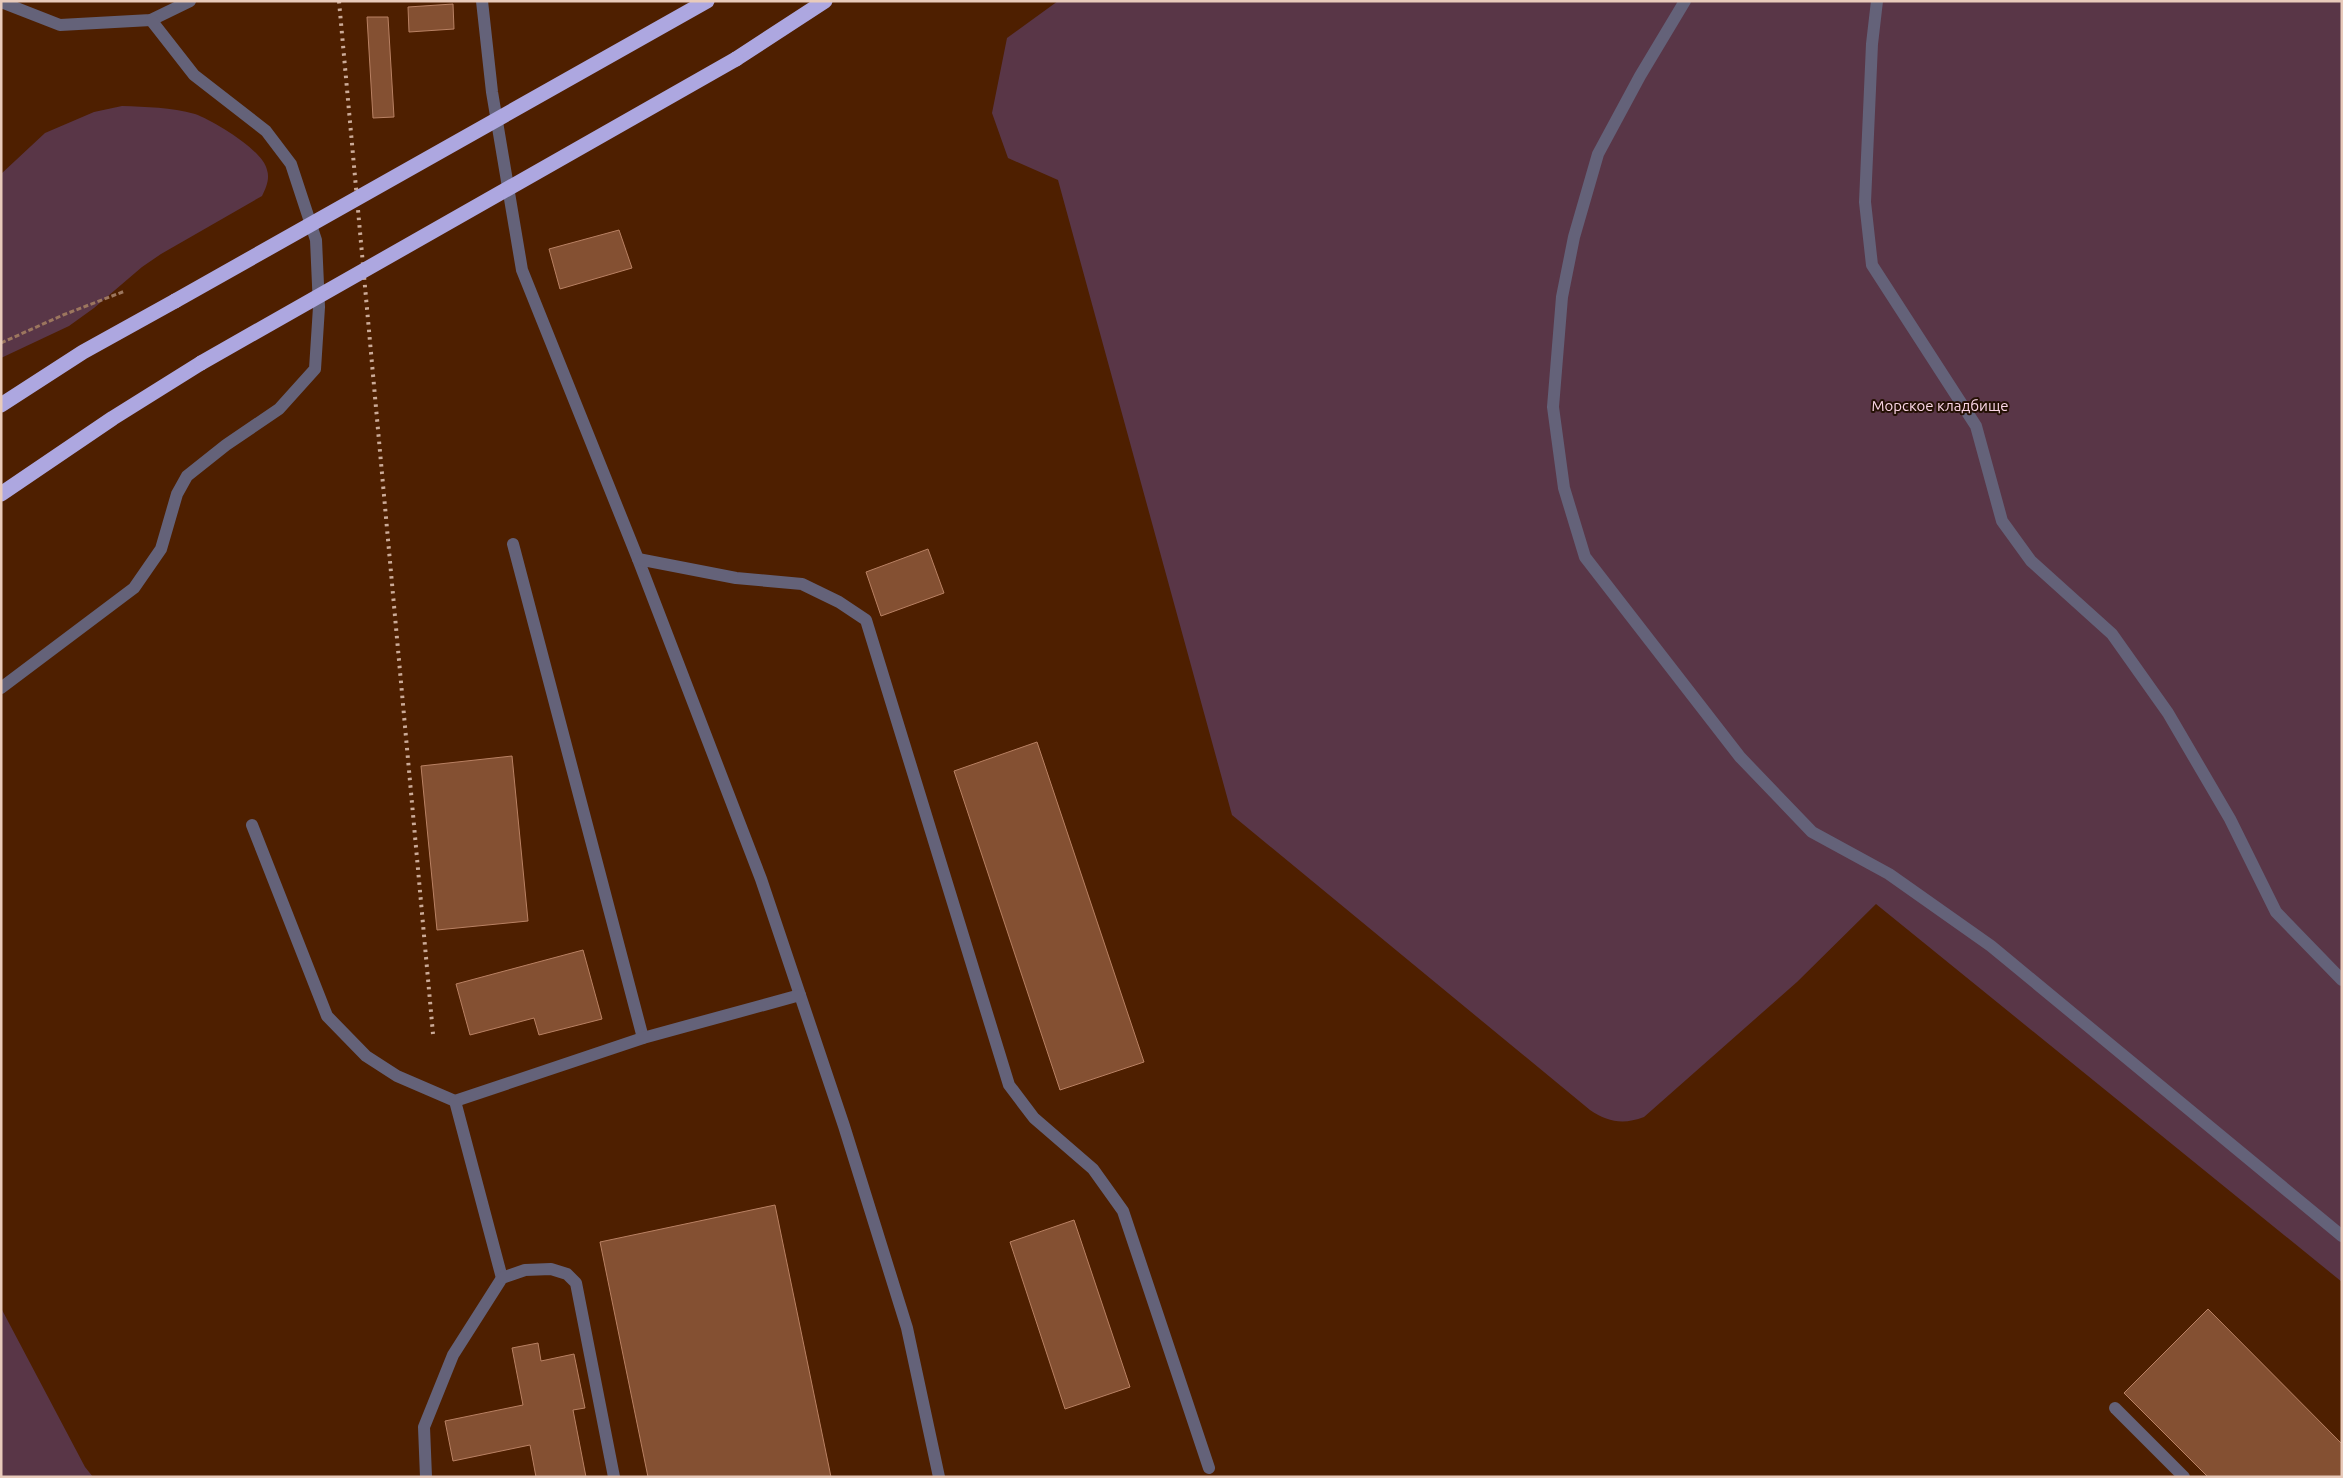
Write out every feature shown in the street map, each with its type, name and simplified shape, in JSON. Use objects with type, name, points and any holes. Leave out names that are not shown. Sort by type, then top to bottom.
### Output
[{"type":"highway","points":[[1,405],[84,352],[706,1]]},
{"type":"highway","points":[[1,494],[113,418],[201,363],[736,59],[825,1]]},
{"type":"street","points":[[1,2],[60,25],[151,20],[190,1]]},
{"type":"street","points":[[482,1],[492,92],[522,270],[638,559],[761,878],[844,1126],[907,1328],[939,1477]]},
{"type":"street","points":[[1685,1],[1640,76],[1598,154],[1574,237],[1562,297],[1553,407],[1564,488],[1585,557],[1740,757],[1812,832],[1889,874],[1991,946],[2342,1236]]},
{"type":"street","points":[[1877,1],[1872,44],[1865,202],[1872,265],[1976,426],[2002,521],[2031,561],[2112,634],[2168,713],[2226,811],[2276,912],[2342,980]]},
{"type":"street","points":[[1,688],[134,588],[161,549],[177,494],[186,476],[218,450],[278,408],[315,369],[319,307],[316,240],[291,164],[266,131],[194,74],[151,20]]},
{"type":"street","points":[[513,544],[643,1038]]},
{"type":"street","points":[[638,559],[736,578],[802,584],[838,602],[866,620],[1009,1085],[1034,1118],[1093,1168],[1122,1211],[1209,1468]]},
{"type":"street","points":[[252,825],[327,1016],[366,1056],[397,1076],[455,1101],[643,1038],[800,995]]},
{"type":"street","points":[[455,1101],[502,1278]]},
{"type":"street","points":[[426,1477],[424,1427],[453,1355],[502,1278],[525,1270],[551,1269],[567,1274],[576,1283],[614,1477]]},
{"type":"street","points":[[2115,1408],[2184,1477]]},
{"type":"path","points":[[1,343],[63,315],[126,290]]},
{"type":"green space","name":"Морское кладбище","points":[[1058,1],[2342,1],[2342,1282],[1876,904],[1797,982],[1644,1117],[1629,1121],[1616,1121],[1609,1120],[1590,1110],[1232,815],[1058,180],[1008,158],[992,113],[1007,38]]},
{"type":"green space","points":[[122,106],[177,110],[195,114],[237,137],[264,162],[268,177],[262,196],[161,254],[69,326],[1,358],[1,174],[45,133],[94,112]]},
{"type":"green space","points":[[1,1308],[85,1467],[93,1477],[1,1477]]},
{"type":"building","points":[[453,4],[454,29],[409,32],[408,7]]},
{"type":"building","points":[[367,17],[388,17],[394,117],[373,118]]},
{"type":"building","points":[[619,230],[632,268],[560,289],[549,249]]},
{"type":"building","points":[[928,549],[944,593],[881,616],[866,572]]},
{"type":"building","points":[[1037,742],[1144,1062],[1060,1090],[954,771]]},
{"type":"building","points":[[512,756],[528,921],[437,930],[421,766]]},
{"type":"building","points":[[583,950],[602,1019],[539,1035],[534,1018],[470,1035],[456,984]]},
{"type":"building","points":[[775,1205],[831,1477],[648,1477],[600,1242]]},
{"type":"building","points":[[1074,1220],[1130,1387],[1065,1409],[1010,1242]]},
{"type":"building","points":[[2208,1309],[2342,1444],[2342,1477],[2208,1477],[2124,1393]]},
{"type":"building","points":[[538,1343],[541,1361],[574,1354],[585,1408],[573,1410],[586,1477],[536,1477],[530,1445],[453,1461],[445,1421],[523,1405],[512,1348]]},
{"type":"railway","points":[[339,1],[433,1034]]}]
